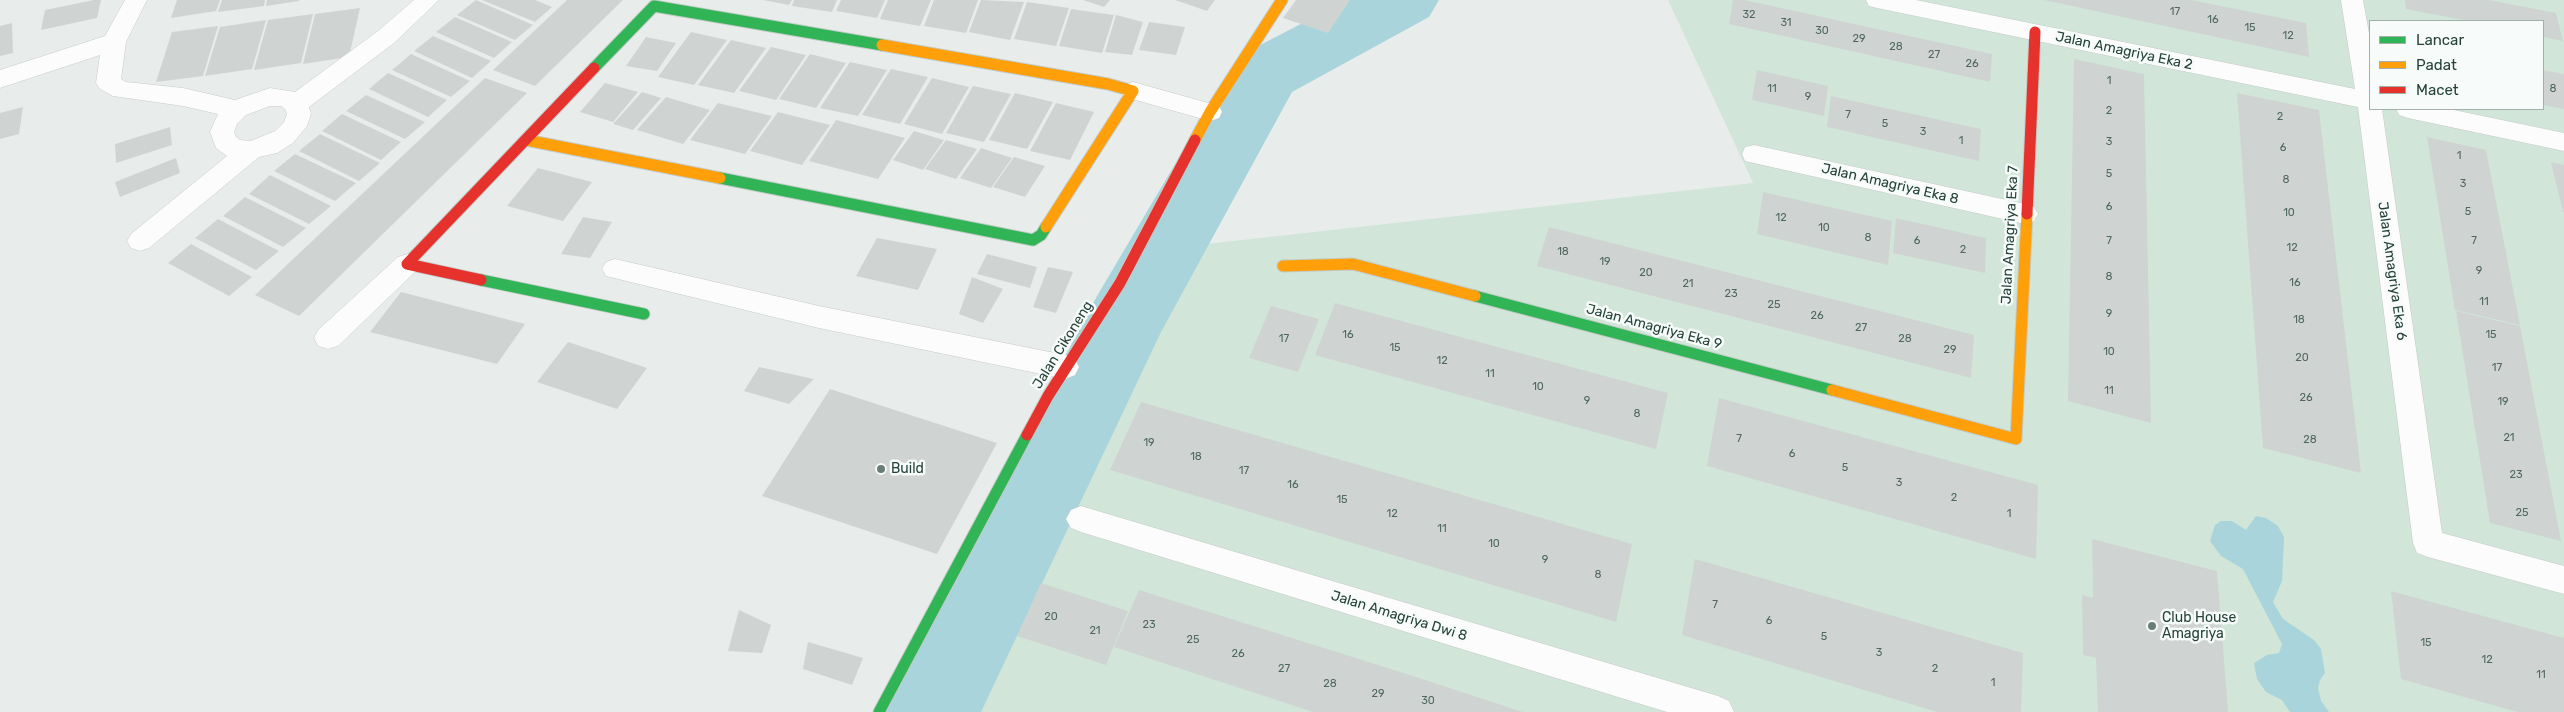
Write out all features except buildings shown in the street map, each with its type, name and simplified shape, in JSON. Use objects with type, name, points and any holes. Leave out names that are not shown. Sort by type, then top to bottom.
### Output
[{"type":"street","points":[[136,0],[114,42],[108,83],[128,91],[183,97],[237,109]]},
{"type":"street","points":[[296,104],[379,43],[428,0]]},
{"type":"street","name":"Jalan Cikoneng","points":[[879,712],[1015,455],[1065,367],[1120,283],[1210,112],[1282,0]]},
{"type":"street","name":"Jalan Amagriya Eka 2","points":[[1877,0],[2369,101]]},
{"type":"street","name":"Jalan Amagriya Eka 6","points":[[2352,0],[2369,95]]},
{"type":"street","points":[[328,338],[407,264],[462,204],[657,3],[1098,83],[1210,112]]},
{"type":"street","name":"Jalan Amagriya Eka 7","points":[[2016,439],[2035,32]]},
{"type":"street","points":[[0,79],[114,42]]},
{"type":"street","points":[[526,140],[1033,240],[1041,235],[1122,105],[1133,91]]},
{"type":"street","points":[[270,97],[286,98],[296,104],[299,114],[295,126],[284,137],[268,146],[251,150],[235,149],[225,142],[222,132],[226,120],[237,109],[253,101],[270,97]]},
{"type":"street","name":"Jalan Amagriya Eka 6","points":[[2371,110],[2428,543],[2564,580]]},
{"type":"street","points":[[2413,110],[2564,142]]},
{"type":"street","points":[[140,241],[251,150]]},
{"type":"street","name":"Jalan Amagriya Eka 8","points":[[1754,154],[2026,214]]},
{"type":"street","points":[[407,264],[644,314]]},
{"type":"street","name":"Jalan Amagriya Eka 9","points":[[1283,266],[1353,264],[2016,439]]},
{"type":"street","points":[[615,269],[819,317],[1065,367]]},
{"type":"street","name":"Jalan Amagriya Dwi 8","points":[[1081,519],[1658,703],[1718,712]]},
{"type":"green space","points":[[1668,0],[2564,0],[2564,712],[955,712],[1126,377],[1188,246],[1753,183]]},
{"type":"water","points":[[2256,516],[2266,518],[2278,526],[2284,537],[2282,581],[2273,602],[2283,619],[2314,640],[2321,649],[2325,673],[2320,680],[2318,688],[2321,701],[2329,712],[2290,712],[2282,700],[2266,692],[2257,679],[2254,663],[2267,655],[2279,653],[2282,644],[2243,569],[2221,556],[2210,541],[2215,525],[2221,521],[2232,521],[2246,530]]},
{"type":"waterway","points":[[930,712],[1126,320],[1265,74],[1404,0]]},
{"type":"traffic: fast","points":[[594,68],[654,6],[882,45]]},
{"type":"traffic: fast","points":[[720,178],[1033,240],[1041,235],[1046,227]]},
{"type":"traffic: fast","points":[[481,280],[644,314]]},
{"type":"traffic: fast","points":[[1475,296],[1832,390]]},
{"type":"traffic: fast","points":[[879,712],[1027,435]]},
{"type":"traffic: slow","points":[[1195,140],[1210,112],[1282,0]]},
{"type":"traffic: slow","points":[[882,45],[1108,84],[1133,91],[1046,227]]},
{"type":"traffic: slow","points":[[526,140],[720,178]]},
{"type":"traffic: slow","points":[[1832,390],[2016,439],[2027,214]]},
{"type":"traffic: slow","points":[[1283,266],[1353,264],[1475,296]]},
{"type":"traffic: jam","points":[[2027,214],[2035,32]]},
{"type":"traffic: jam","points":[[481,280],[407,264],[594,68]]},
{"type":"traffic: jam","points":[[1027,435],[1048,396],[1120,283],[1195,140]]},
{"type":"place","name":"Build","points":[[881,469]]},
{"type":"place","name":"Club House Amagriya","points":[[2152,626]]}]
